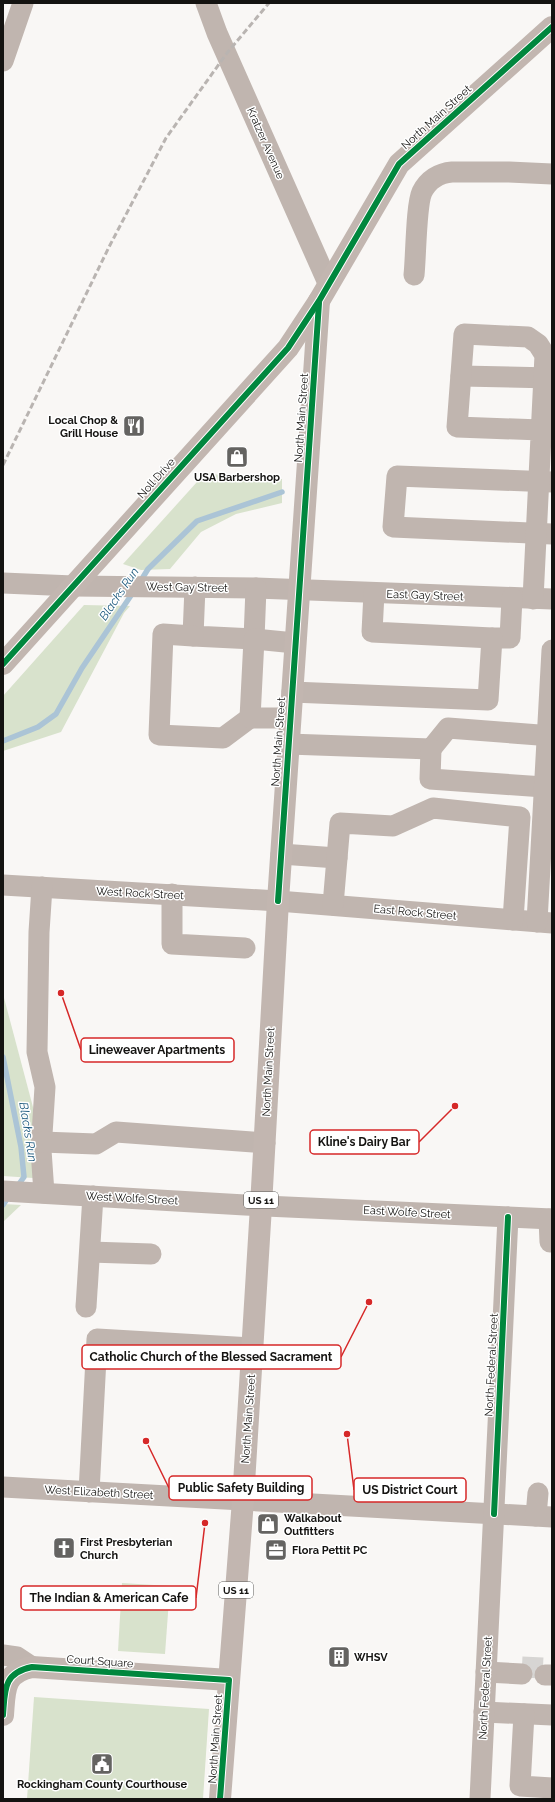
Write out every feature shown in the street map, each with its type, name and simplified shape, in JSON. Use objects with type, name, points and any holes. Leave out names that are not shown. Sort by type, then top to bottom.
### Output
[{"type":"main road","name":"North Main Street","points":[[220,1799],[243,1500],[288,744],[323,292],[399,164],[552,27]]},
{"type":"main road","name":"Noll Drive","points":[[3,664],[288,348],[323,292]]},
{"type":"main road","name":"Court Square","points":[[3,1715],[5,1691],[8,1681],[19,1671],[32,1667],[229,1680]]},
{"type":"street","points":[[3,61],[23,3]]},
{"type":"street","name":"Kratzer Avenue","points":[[206,3],[323,292]]},
{"type":"street","points":[[414,275],[420,197],[427,184],[434,178],[452,172],[552,174]]},
{"type":"street","points":[[543,599],[548,378],[545,355],[541,347],[531,339],[523,336],[464,334],[457,427],[546,430]]},
{"type":"street","points":[[461,376],[548,378]]},
{"type":"street","points":[[544,534],[393,527],[397,476],[545,482]]},
{"type":"street","name":"West Gay Street","points":[[3,583],[73,586],[256,588],[299,590]]},
{"type":"street","points":[[193,636],[196,587]]},
{"type":"street","points":[[250,718],[256,588]]},
{"type":"street","name":"East Gay Street","points":[[299,590],[543,599]]},
{"type":"street","points":[[374,593],[372,632],[492,638],[510,638],[512,598]]},
{"type":"street","points":[[290,718],[250,718],[223,738],[159,735],[163,634],[254,639],[295,643]]},
{"type":"street","points":[[292,692],[488,700],[492,638]]},
{"type":"street","points":[[544,922],[548,812],[544,786],[550,735],[552,650]]},
{"type":"street","points":[[544,786],[430,779],[431,749],[448,728],[550,735]]},
{"type":"street","points":[[288,744],[431,749]]},
{"type":"street","points":[[333,905],[340,823],[393,826],[433,808],[520,817],[513,920]]},
{"type":"street","points":[[281,854],[337,858]]},
{"type":"street","name":"West Rock Street","points":[[3,886],[172,894],[278,901]]},
{"type":"street","points":[[34,1193],[42,1142],[45,1088],[37,1052],[39,932],[42,887]]},
{"type":"street","points":[[172,894],[172,944],[244,948]]},
{"type":"street","name":"East Rock Street","points":[[278,901],[544,922]]},
{"type":"street","points":[[42,1142],[96,1144],[116,1132],[265,1143]]},
{"type":"street","name":"West Wolfe Street","points":[[3,1191],[261,1206]]},
{"type":"street","points":[[86,1307],[92,1196]]},
{"type":"street","name":"East Wolfe Street","points":[[261,1206],[550,1219]]},
{"type":"street","name":"North Federal Street","points":[[480,1799],[484,1712],[509,1672],[495,1504],[508,1217]]},
{"type":"street","points":[[550,1219],[550,1242]]},
{"type":"street","points":[[90,1252],[151,1254]]},
{"type":"street","points":[[89,1492],[97,1339],[252,1348]]},
{"type":"street","name":"West Elizabeth Street","points":[[3,1487],[243,1500],[495,1504],[544,1516]]},
{"type":"street","points":[[538,1493],[544,1516]]},
{"type":"street","points":[[3,1655],[17,1657],[32,1667]]},
{"type":"street","points":[[484,1712],[552,1715]]},
{"type":"street","points":[[524,1714],[520,1786],[552,1788]]},
{"type":"green space","points":[[206,472],[223,476],[282,479],[282,503],[236,514],[201,532],[170,569],[141,570],[123,564]]},
{"type":"green space","points":[[84,605],[130,606],[124,613],[61,732],[3,751],[3,696]]},
{"type":"green space","points":[[3,994],[34,1111],[33,1178],[3,1176]]},
{"type":"green space","points":[[3,1204],[21,1205],[3,1222]]},
{"type":"green space","points":[[122,1583],[170,1586],[165,1654],[118,1651]]},
{"type":"green space","points":[[34,1697],[209,1709],[203,1799],[27,1799]]},
{"type":"waterway","name":"Blacks Run","points":[[140,582],[148,569],[197,521],[282,492]]},
{"type":"waterway","name":"Blacks Run","points":[[3,741],[38,727],[56,714],[82,668],[134,591]]},
{"type":"waterway","name":"Blacks Run","points":[[3,1057],[21,1147],[24,1177],[16,1188]]},
{"type":"waterway","name":"Blacks Run","points":[[3,1205],[9,1196]]},
{"type":"tunnel","points":[[522,1667],[545,1668]]},
{"type":"railway","points":[[3,465],[109,247],[166,138],[227,53],[269,3]]},
{"type":"cycle path","points":[[3,664],[288,348],[319,301],[399,164],[552,27]]},
{"type":"cycle path","points":[[278,901],[319,303]]},
{"type":"cycle path","points":[[494,1514],[508,1217]]},
{"type":"cycle path","points":[[3,1715],[5,1690],[7,1684],[16,1674],[32,1667],[229,1680],[220,1799]]},
{"type":"place","name":"Local Chop & Grill House","points":[[134,426]]},
{"type":"place","name":"USA Barbershop","points":[[237,457]]},
{"type":"place","name":"Lineweaver Apartments","points":[[61,993]]},
{"type":"place","name":"Kline's Dairy Bar","points":[[455,1106]]},
{"type":"place","name":"Catholic Church of the Blessed Sacrament","points":[[369,1302]]},
{"type":"place","name":"US District Court","points":[[347,1434]]},
{"type":"place","name":"Public Safety Building","points":[[146,1441]]},
{"type":"place","name":"The Indian & American Cafe","points":[[205,1523]]},
{"type":"place","name":"Walkabout Outfitters","points":[[268,1524]]},
{"type":"place","name":"First Presbyterian Church","points":[[64,1548]]},
{"type":"place","name":"Flora Pettit PC","points":[[276,1550]]},
{"type":"place","name":"WHSV","points":[[339,1657]]},
{"type":"place","name":"Rockingham County Courthouse","points":[[102,1764]]}]
